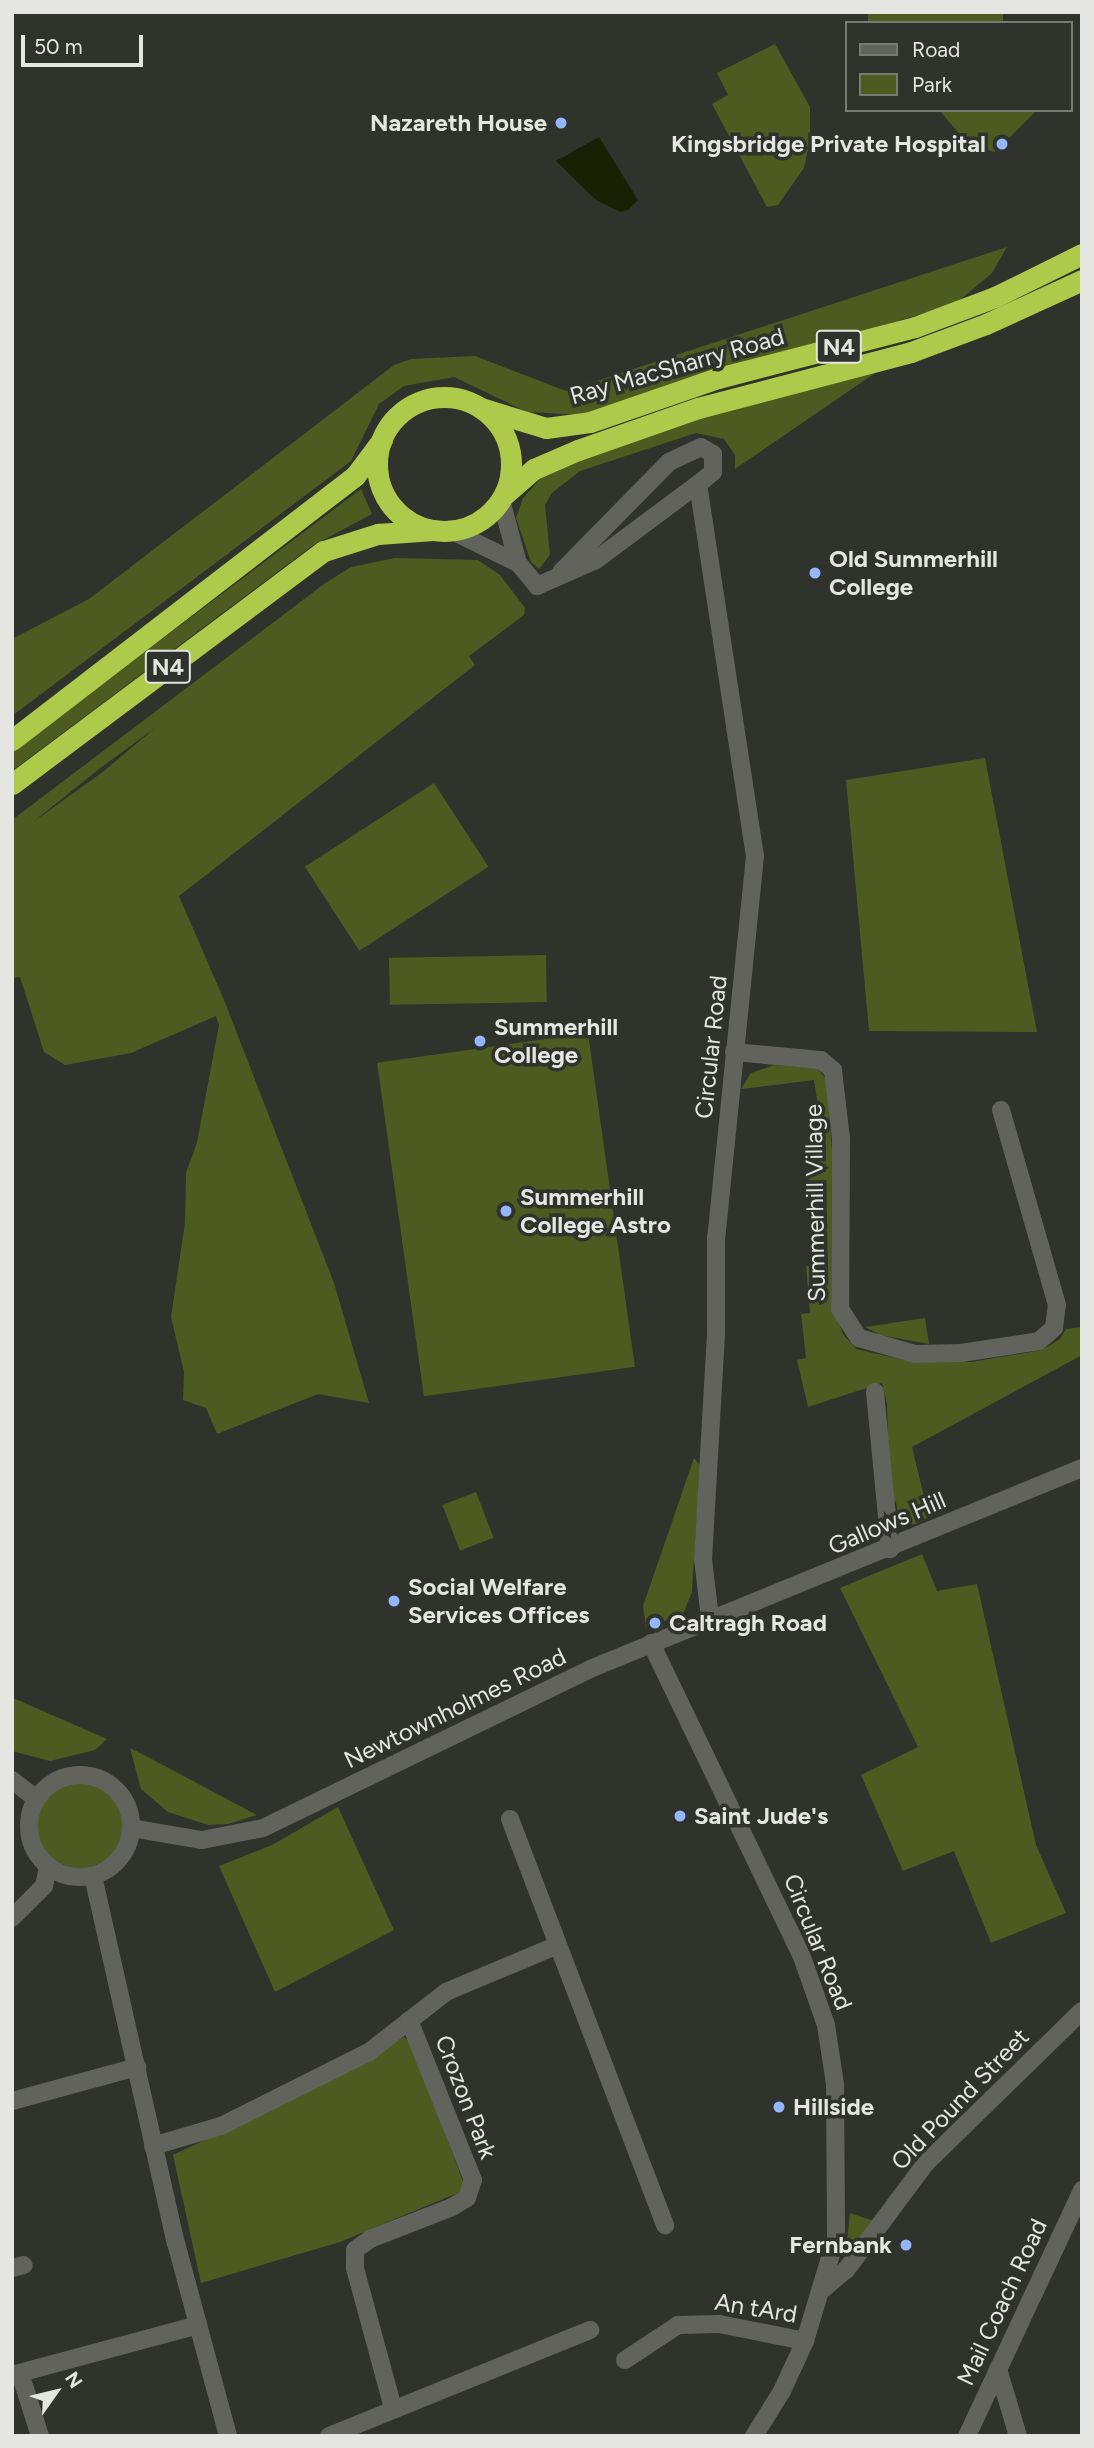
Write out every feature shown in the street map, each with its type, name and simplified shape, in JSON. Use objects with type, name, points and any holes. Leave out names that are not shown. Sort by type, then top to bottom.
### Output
[{"type":"highway","name":"Ray MacSharry Road","points":[[481,408],[547,428],[590,422],[718,378],[915,327],[995,297],[1082,254]]},
{"type":"highway","name":"Ray MacSharry Road","points":[[503,497],[534,469],[578,450],[698,408],[911,352],[986,324],[1082,280]]},
{"type":"highway","name":"N4","points":[[12,740],[355,476],[406,409],[424,400],[463,399],[481,408]]},
{"type":"highway","points":[[481,408],[506,437],[511,475],[503,497]]},
{"type":"highway","points":[[382,440],[377,459],[386,497],[398,513],[442,531]]},
{"type":"highway","name":"N4","points":[[12,784],[324,551],[378,534],[442,531],[488,515],[503,497]]},
{"type":"street","points":[[503,497],[518,563],[537,586],[561,572],[596,560],[709,477],[715,465],[713,454],[701,447],[663,467],[561,572]]},
{"type":"street","name":"Circular Road","points":[[698,484],[755,856],[716,1237],[716,1347],[703,1559],[710,1619]]},
{"type":"street","points":[[442,531],[518,563]]},
{"type":"street","name":"Summerhill Village","points":[[734,1052],[821,1060],[832,1070],[841,1139],[840,1309],[850,1332],[859,1338],[915,1354],[961,1353],[1039,1341],[1054,1328],[1057,1305],[1001,1110]]},
{"type":"street","points":[[875,1392],[890,1549]]},
{"type":"street","name":"Gallows Hill","points":[[710,1619],[890,1549],[1082,1468]]},
{"type":"street","name":"Newtownholmes Road","points":[[131,1828],[202,1840],[263,1828],[651,1643],[710,1619]]},
{"type":"street","name":"Circular Road","points":[[651,1643],[786,1919],[826,2025],[835,2084],[838,2162],[836,2238],[823,2289],[805,2341],[782,2391],[754,2436]]},
{"type":"street","points":[[94,1777],[121,1796],[131,1828],[120,1858],[93,1876],[69,1877],[48,1867],[31,1843],[30,1813],[36,1799],[61,1778],[94,1777]]},
{"type":"street","points":[[12,1780],[36,1799]]},
{"type":"street","points":[[510,1819],[665,2225]]},
{"type":"street","points":[[12,1918],[44,1886],[48,1867]]},
{"type":"street","points":[[93,1876],[153,2146],[229,2436]]},
{"type":"street","name":"Crozon Park","points":[[153,2146],[221,2126],[369,2052],[446,1992],[558,1945]]},
{"type":"street","name":"Old Pound Street","points":[[823,2289],[846,2270],[926,2164],[1082,2011]]},
{"type":"street","name":"Crozon Park","points":[[393,2409],[355,2267],[355,2249],[370,2239],[452,2207],[467,2198],[473,2180],[409,2020]]},
{"type":"street","points":[[12,2101],[137,2067]]},
{"type":"street","name":"Mail Coach Road","points":[[967,2436],[1082,2190]]},
{"type":"street","name":"An tArd","points":[[625,2360],[678,2325],[719,2324],[805,2341]]},
{"type":"street","points":[[40,2436],[16,2374],[198,2325]]},
{"type":"street","points":[[329,2436],[590,2330]]},
{"type":"street","points":[[999,2369],[1018,2436]]},
{"type":"green space","points":[[868,12],[1003,12],[1003,21],[868,21]]},
{"type":"green space","points":[[775,44],[810,107],[810,140],[804,168],[778,205],[767,207],[712,104],[728,95],[717,73]]},
{"type":"green space","points":[[941,112],[1035,112],[995,152],[967,143]]},
{"type":"green space","points":[[1007,247],[992,273],[955,304],[580,415],[527,412],[454,377],[404,386],[379,404],[351,461],[12,716],[12,639],[89,599],[394,365],[411,359],[475,356],[566,391]]},
{"type":"green space","points":[[878,371],[735,469],[735,455],[724,439],[696,433],[580,471],[552,493],[545,505],[550,555],[539,569],[531,562],[516,518],[523,498],[542,477],[562,466],[704,415]]},
{"type":"green space","points":[[361,489],[372,514],[312,546],[12,771],[12,752]]},
{"type":"green space","points":[[395,558],[478,560],[500,575],[525,608],[524,615],[469,656],[475,665],[179,896],[224,1000],[334,1283],[369,1403],[318,1394],[217,1434],[206,1408],[183,1400],[184,1372],[171,1317],[185,1223],[186,1173],[197,1142],[219,1025],[216,1016],[131,1053],[65,1065],[44,1052],[20,977],[12,978],[12,820],[324,584],[351,567]],"holes":[[[155,728],[104,771],[33,822]]]},
{"type":"green space","points":[[985,758],[1037,1032],[869,1031],[846,780]]},
{"type":"green space","points":[[434,783],[488,867],[359,951],[305,867]]},
{"type":"green space","points":[[546,955],[547,1002],[390,1005],[389,958]]},
{"type":"green space","name":"Summerhill College Astro","points":[[588,1033],[635,1367],[424,1396],[377,1063]]},
{"type":"green space","points":[[774,1065],[817,1068],[826,1079],[832,1151],[831,1301],[843,1334],[856,1349],[913,1362],[971,1362],[1042,1350],[1060,1339],[1066,1329],[1082,1327],[1082,1355],[912,1447],[929,1517],[916,1524],[900,1525],[896,1502],[890,1500],[887,1404],[882,1383],[808,1407],[797,1360],[806,1358],[801,1314],[810,1313],[806,1266],[814,1265],[809,1220],[816,1219],[808,1175],[818,1173],[813,1128],[821,1126],[814,1080],[741,1089],[751,1073]]},
{"type":"green space","points":[[925,1318],[929,1344],[880,1335],[865,1327]]},
{"type":"green space","points":[[694,1458],[700,1465],[692,1592],[683,1614],[646,1628],[643,1606]]},
{"type":"green space","points":[[476,1492],[494,1538],[460,1551],[442,1505]]},
{"type":"green space","points":[[922,1554],[937,1591],[977,1584],[1036,1845],[1066,1913],[991,1943],[954,1851],[903,1871],[861,1775],[918,1747],[840,1588]]},
{"type":"green space","points":[[12,1697],[107,1739],[95,1750],[50,1761],[12,1751]]},
{"type":"green space","points":[[130,1748],[257,1815],[228,1824],[208,1825],[168,1812],[141,1789]]},
{"type":"green space","points":[[72,1782],[88,1782],[111,1794],[120,1808],[123,1825],[120,1842],[111,1856],[88,1868],[72,1868],[56,1861],[44,1849],[37,1833],[37,1817],[44,1801],[56,1789]]},
{"type":"green space","points":[[338,1807],[394,1930],[275,1992],[219,1866],[272,1845]]},
{"type":"green space","points":[[404,2037],[411,2043],[464,2184],[460,2192],[340,2242],[201,2283],[173,2155],[359,2066]]},
{"type":"green space","points":[[850,2213],[874,2221],[849,2251],[846,2249]]},
{"type":"shaded area","points":[[599,137],[638,200],[628,210],[620,212],[596,200],[556,161]]},
{"type":"place","name":"Nazareth House","points":[[561,123]]},
{"type":"place","name":"Kingsbridge Private Hospital","points":[[1002,144]]},
{"type":"place","name":"Old Summerhill College","points":[[815,573]]},
{"type":"place","name":"Summerhill College","points":[[480,1041]]},
{"type":"place","name":"Summerhill College Astro","points":[[506,1211]]},
{"type":"place","name":"Social Welfare Services Offices","points":[[394,1601]]},
{"type":"place","name":"Caltragh Road","points":[[655,1623]]},
{"type":"place","name":"Saint Jude's","points":[[680,1816]]},
{"type":"place","name":"Hillside","points":[[779,2107]]},
{"type":"place","name":"Fernbank","points":[[906,2245]]}]
